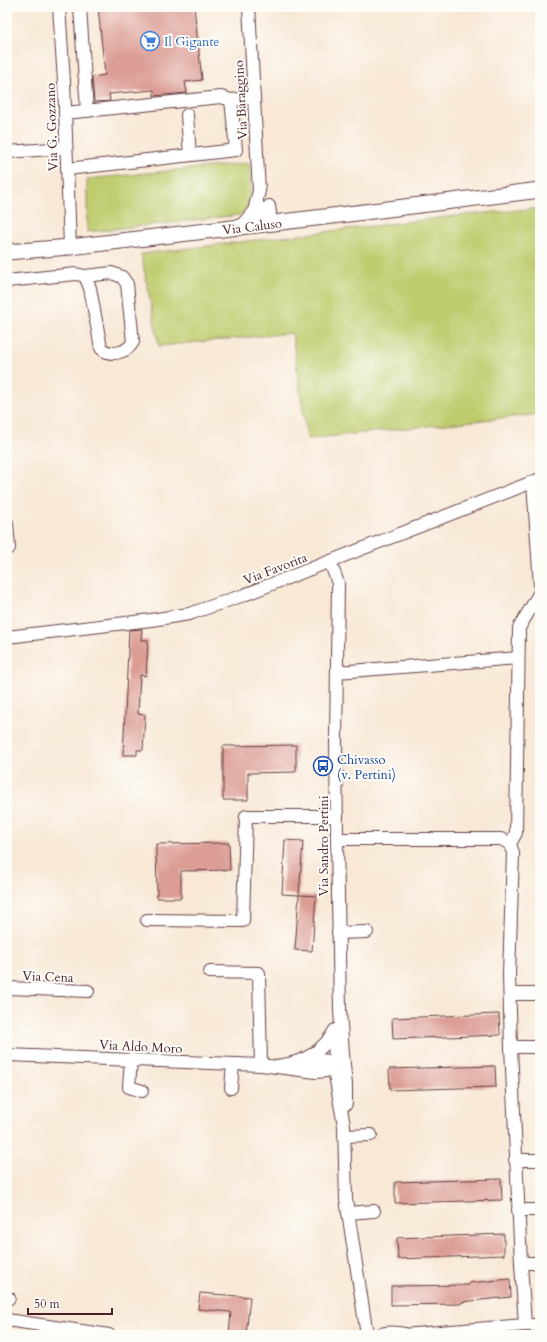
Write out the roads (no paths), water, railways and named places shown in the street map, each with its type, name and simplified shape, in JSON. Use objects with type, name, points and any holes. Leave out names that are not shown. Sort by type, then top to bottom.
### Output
[{"type":"main road","name":"Via Caluso","points":[[7,252],[70,247],[286,222],[540,190]]},
{"type":"main road","name":"Via Caluso","points":[[496,195],[540,194]]},
{"type":"street","name":"Via G. Gozzano","points":[[59,7],[70,247]]},
{"type":"street","points":[[80,7],[87,111]]},
{"type":"street","name":"Via Baraggino","points":[[249,7],[262,200],[260,214],[267,223]]},
{"type":"street","points":[[65,113],[221,97],[231,100],[254,97]]},
{"type":"street","points":[[67,169],[236,150],[231,100]]},
{"type":"street","points":[[187,115],[190,156]]},
{"type":"street","points":[[7,152],[66,148]]},
{"type":"street","points":[[240,227],[262,200],[286,222]]},
{"type":"street","points":[[7,281],[76,274],[85,276],[112,273],[122,277],[127,284],[133,342],[130,348],[125,351],[115,353],[105,352],[101,348],[90,288],[85,276]]},
{"type":"street","points":[[536,481],[540,585]]},
{"type":"street","name":"Via Favorita","points":[[7,636],[151,620],[189,614],[244,595],[536,481]]},
{"type":"street","points":[[7,523],[8,548]]},
{"type":"street","name":"Via Sandro Pertini","points":[[330,562],[338,583],[337,839],[340,1010]]},
{"type":"street","points":[[510,844],[516,833],[519,628],[540,592]]},
{"type":"street","points":[[337,672],[518,658]]},
{"type":"street","points":[[147,920],[243,921],[246,816],[337,816]]},
{"type":"street","points":[[337,839],[501,839],[510,844],[513,853],[510,994],[511,1047],[515,1160],[526,1325]]},
{"type":"street","points":[[338,933],[366,932]]},
{"type":"street","points":[[210,972],[259,973],[261,1065]]},
{"type":"street","name":"Via Cena","points":[[7,988],[88,991]]},
{"type":"street","points":[[510,994],[540,994]]},
{"type":"street","points":[[340,1010],[334,1032],[338,1066],[338,1091],[344,1131]]},
{"type":"street","points":[[340,1010],[343,1054],[338,1066],[346,1098],[344,1131],[346,1199],[367,1335]]},
{"type":"street","points":[[273,1066],[289,1064],[312,1056],[334,1032]]},
{"type":"street","points":[[511,1047],[540,1047]]},
{"type":"street","name":"Via Aldo Moro","points":[[7,1055],[273,1066]]},
{"type":"street","points":[[302,1060],[322,1059],[338,1066]]},
{"type":"street","points":[[131,1060],[129,1087],[142,1091]]},
{"type":"street","points":[[232,1064],[232,1088]]},
{"type":"street","points":[[273,1066],[308,1071],[326,1071],[338,1066]]},
{"type":"street","points":[[308,1071],[322,1077],[331,1083],[338,1091]]},
{"type":"street","points":[[344,1131],[371,1135]]},
{"type":"street","points":[[515,1160],[540,1160]]},
{"type":"street","points":[[518,1210],[540,1210]]},
{"type":"street","points":[[348,1213],[374,1211]]},
{"type":"street","points":[[521,1263],[540,1263]]},
{"type":"street","points":[[364,1319],[382,1334],[397,1332],[404,1335],[540,1325]]},
{"type":"street","points":[[7,1320],[109,1335]]},
{"type":"place","name":"Il Gigante","points":[[150,41]]},
{"type":"place","name":"Chivasso (v. Pertini)","points":[[323,766]]}]
